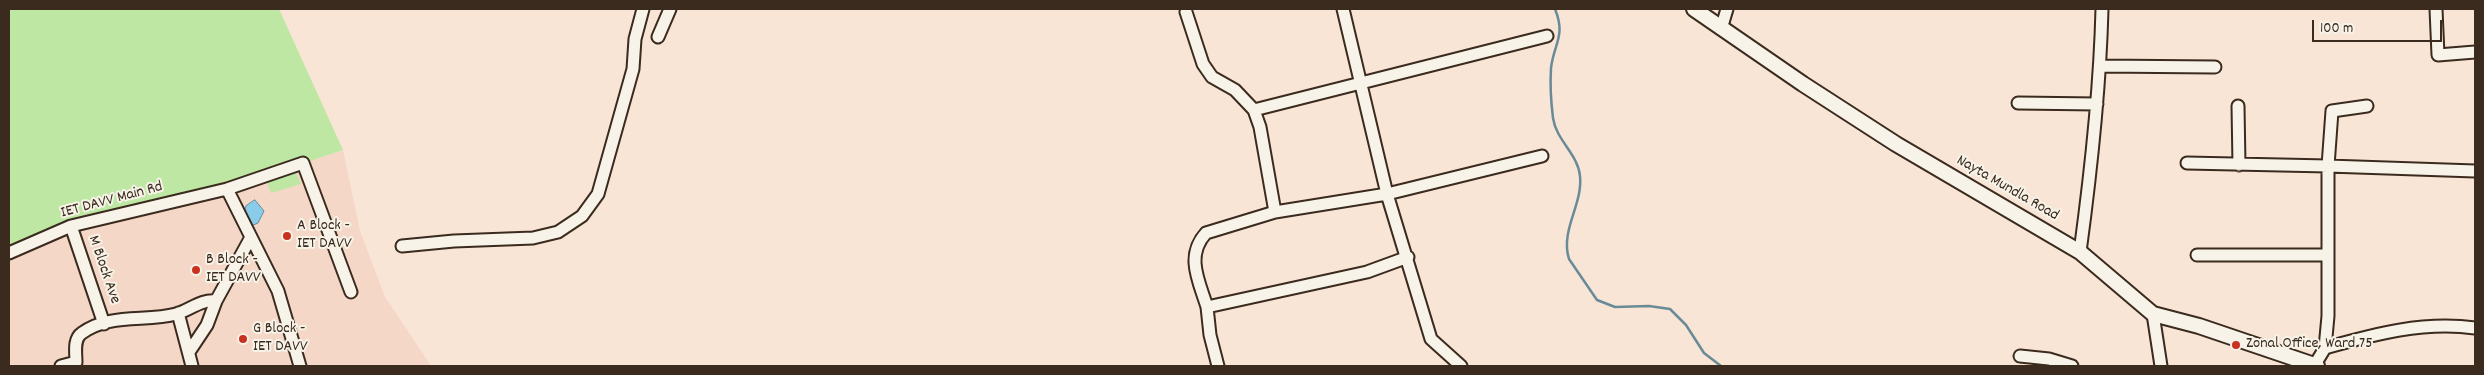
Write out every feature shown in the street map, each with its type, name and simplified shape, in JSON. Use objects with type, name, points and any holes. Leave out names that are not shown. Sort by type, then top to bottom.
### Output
[{"type":"main road","name":"Nayta Mundla Road","points":[[1694,9],[1803,84],[1896,144],[2080,252],[2153,314],[2199,326],[2315,366]]},
{"type":"street","points":[[402,246],[454,241],[533,238],[558,232],[582,216],[598,194],[633,69],[635,39],[643,9]]},
{"type":"street","points":[[658,37],[670,9]]},
{"type":"street","points":[[1343,9],[1387,194],[1408,258],[1431,339],[1461,366]]},
{"type":"street","points":[[1721,29],[1727,9]]},
{"type":"street","points":[[2080,252],[2092,169],[2101,66],[2102,9]]},
{"type":"street","points":[[2436,9],[2438,55],[2475,52]]},
{"type":"street","points":[[1189,10],[1203,64],[1212,76],[1236,90],[1254,110],[1260,127],[1275,212]]},
{"type":"street","points":[[1254,110],[1360,85],[1547,36]]},
{"type":"street","points":[[2101,66],[2215,67]]},
{"type":"street","points":[[2018,103],[2097,104]]},
{"type":"street","points":[[2238,106],[2239,164]]},
{"type":"street","points":[[2315,366],[2325,348],[2328,316],[2328,166],[2332,111],[2367,106]]},
{"type":"street","points":[[1218,366],[1210,335],[1207,307],[1194,266],[1195,252],[1199,241],[1206,233],[1275,212],[1387,194],[1542,156]]},
{"type":"street","name":"IET DAVV Main Rd","points":[[9,253],[71,226],[227,189],[303,163],[351,292]]},
{"type":"street","points":[[2187,163],[2475,171]]},
{"type":"street","points":[[227,189],[250,239],[278,291],[300,366]]},
{"type":"street","name":"M Block Ave","points":[[71,226],[104,324]]},
{"type":"street","points":[[189,352],[207,325],[216,301],[250,239]]},
{"type":"street","points":[[2197,255],[2328,255]]},
{"type":"street","points":[[1207,307],[1367,272],[1408,258]]},
{"type":"street","points":[[61,366],[76,362],[76,343],[80,334],[123,318],[153,319],[178,314],[207,300],[216,301]]},
{"type":"street","points":[[178,314],[192,366]]},
{"type":"street","points":[[2153,314],[2161,366]]},
{"type":"street","points":[[2325,348],[2376,334],[2425,325],[2454,325],[2475,328]]},
{"type":"street","points":[[2020,356],[2049,359],[2072,366]]},
{"type":"shaded area","points":[[343,150],[360,231],[385,297],[431,366],[9,366],[9,253],[71,226],[227,189]]},
{"type":"green space","points":[[9,9],[279,9],[343,150],[227,189],[71,226],[9,253]]},
{"type":"green space","points":[[295,170],[301,184],[271,193],[266,180]]},
{"type":"water","points":[[255,200],[264,211],[258,223],[251,226],[243,215],[246,206]]},
{"type":"waterway","points":[[1555,9],[1559,33],[1551,68],[1553,118],[1558,133],[1575,161],[1580,176],[1578,197],[1567,238],[1569,259],[1597,300],[1615,307],[1649,306],[1670,309],[1686,325],[1704,353],[1721,366]]},
{"type":"place","name":"A Block - IET DAVV","points":[[287,236]]},
{"type":"place","name":"B Block - IET DAVV","points":[[196,270]]},
{"type":"place","name":"G Block - IET DAVV","points":[[243,339]]},
{"type":"place","name":"Zonal Office, Ward 75","points":[[2236,345]]}]
